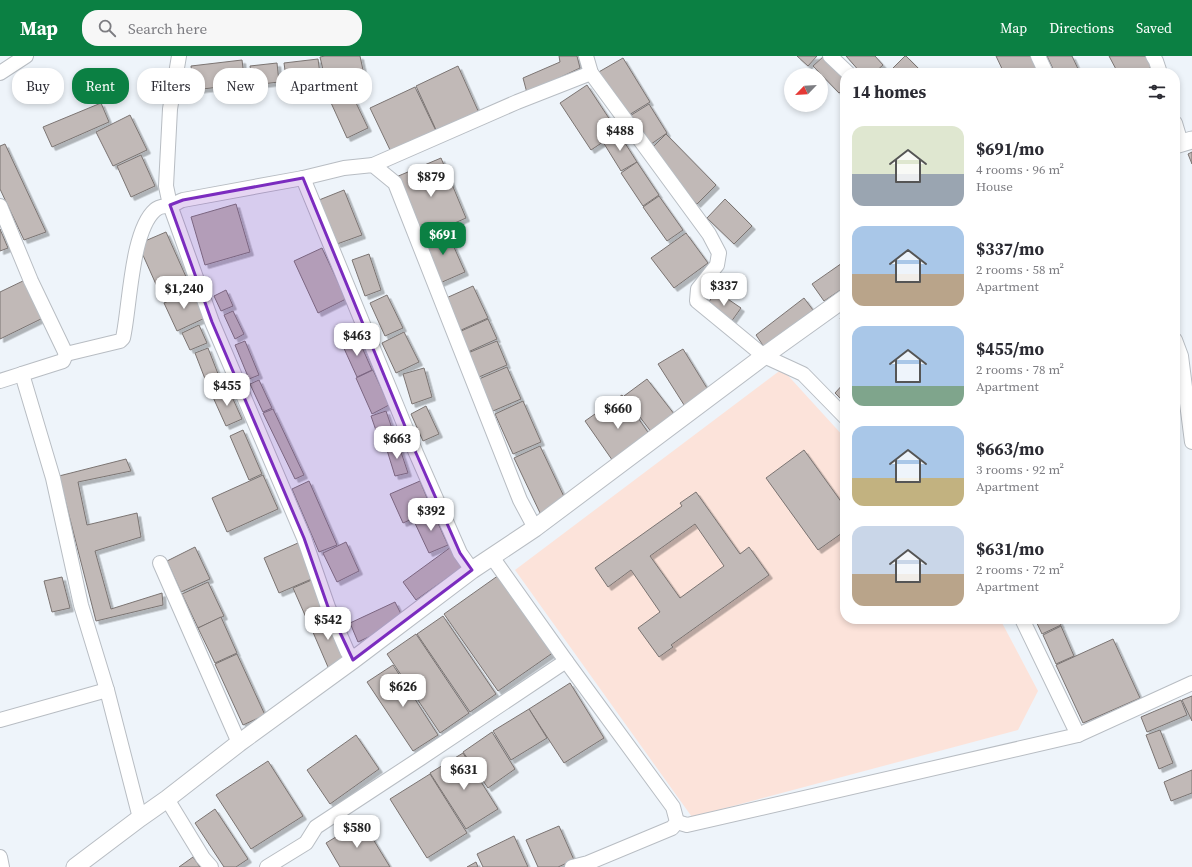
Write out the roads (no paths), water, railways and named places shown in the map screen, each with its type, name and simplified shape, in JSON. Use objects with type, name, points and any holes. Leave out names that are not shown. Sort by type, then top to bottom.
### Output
[{"type":"street","points":[[0,73],[26,56]]},
{"type":"street","points":[[179,56],[170,109],[166,186],[170,205],[212,322],[304,538],[328,607],[347,651],[353,660]]},
{"type":"street","points":[[586,56],[591,73],[709,234],[719,253],[717,265],[698,289],[697,301],[764,356],[803,374],[840,412]]},
{"type":"street","points":[[830,56],[843,68]]},
{"type":"street","points":[[1038,56],[1044,68]]},
{"type":"street","points":[[1153,56],[1158,68]]},
{"type":"street","points":[[66,354],[120,341],[123,338],[139,239],[154,211],[162,206],[170,205],[183,200],[303,178],[344,168],[373,165],[517,102],[591,73]]},
{"type":"street","points":[[373,165],[395,183],[520,500],[535,528]]},
{"type":"street","points":[[303,178],[422,467],[460,553],[472,570]]},
{"type":"street","points":[[0,206],[30,281],[66,354],[63,361],[0,381]]},
{"type":"street","points":[[75,867],[472,570],[535,528],[764,356],[840,302]]},
{"type":"street","points":[[1180,353],[1192,442]]},
{"type":"street","points":[[22,374],[53,478],[81,605],[107,690],[140,818]]},
{"type":"street","points":[[492,557],[673,807],[677,822]]},
{"type":"street","points":[[160,563],[239,743]]},
{"type":"street","points":[[1024,624],[1078,735]]},
{"type":"street","points":[[267,867],[306,843],[316,826],[566,661]]},
{"type":"street","points":[[677,822],[687,825],[1078,735],[1192,683]]},
{"type":"street","points":[[0,720],[107,690]]},
{"type":"street","points":[[167,799],[203,858],[211,867]]},
{"type":"street","points":[[572,867],[588,863],[672,828],[677,822]]},
{"type":"street","points":[[0,858],[2,867]]}]
